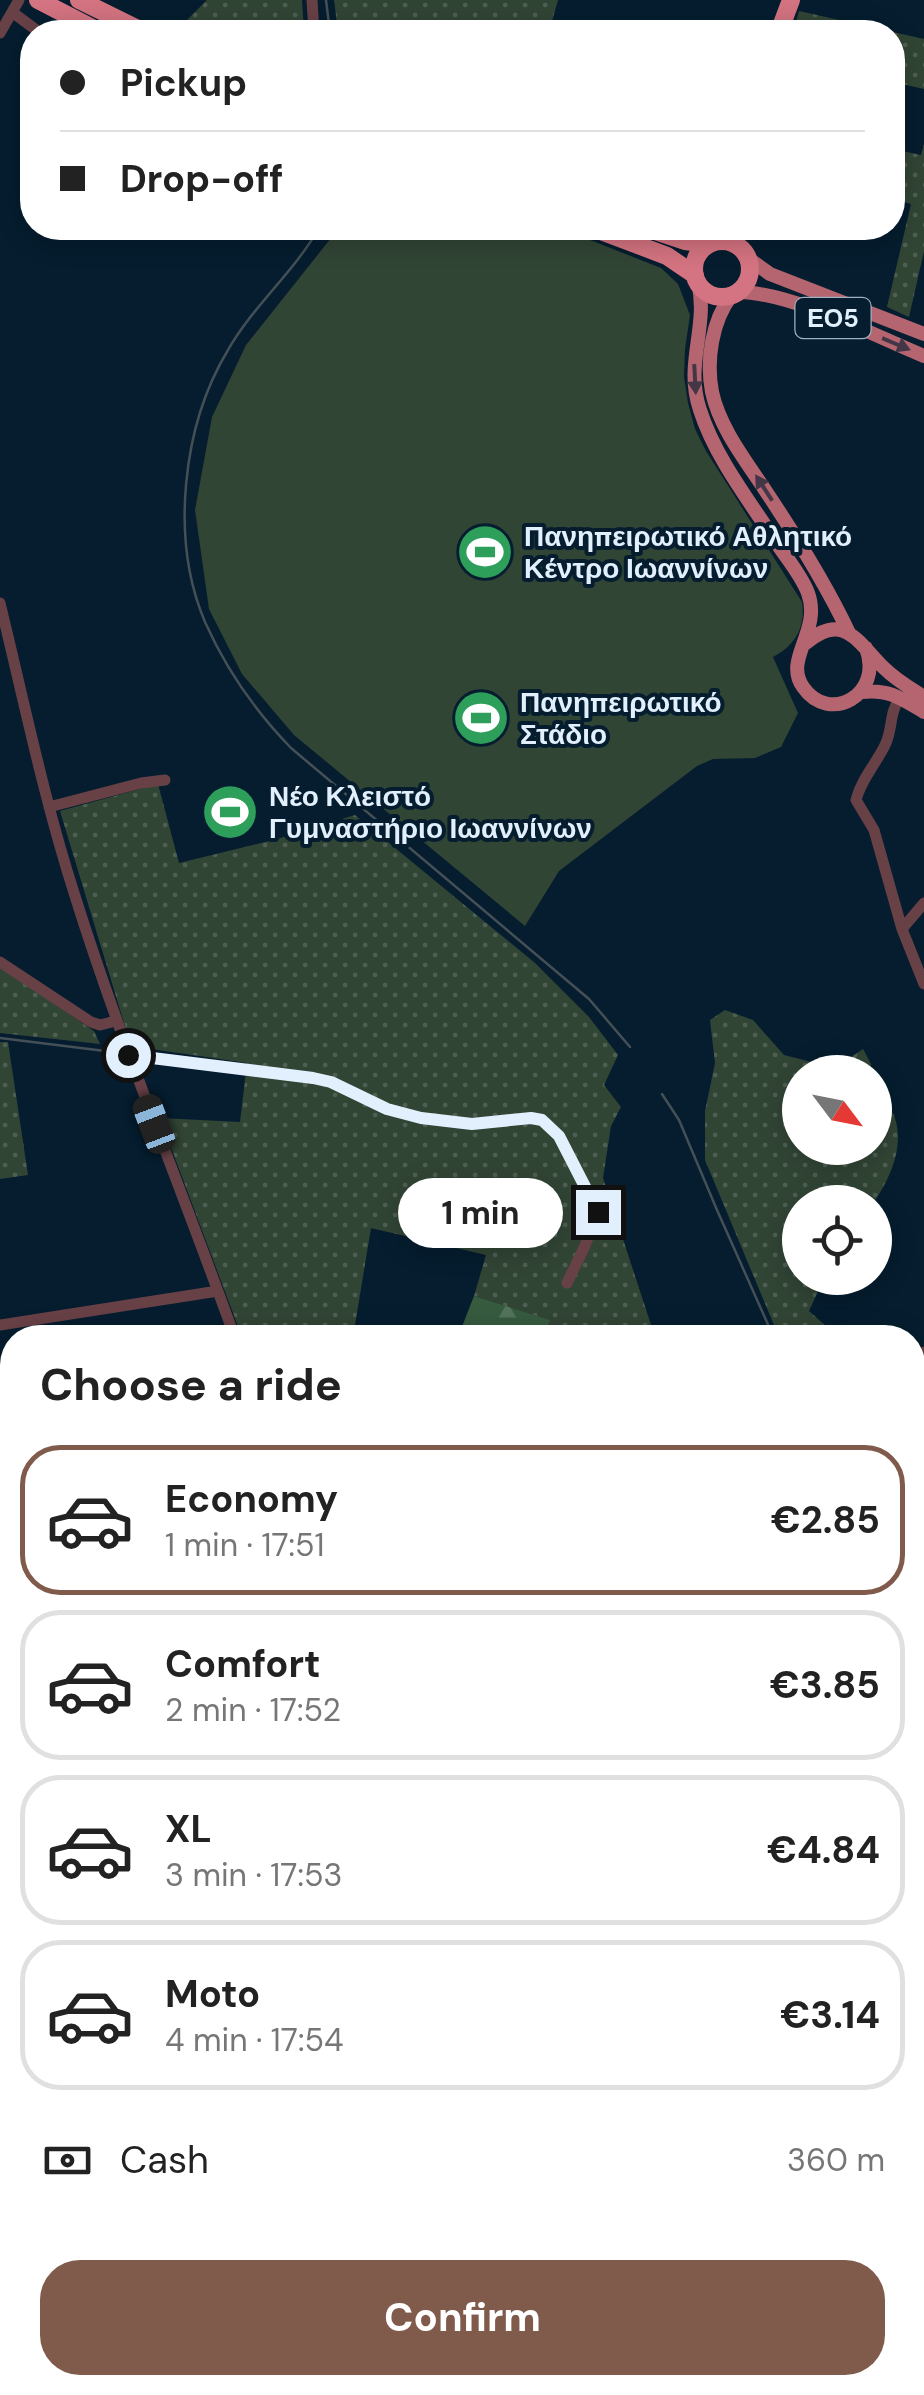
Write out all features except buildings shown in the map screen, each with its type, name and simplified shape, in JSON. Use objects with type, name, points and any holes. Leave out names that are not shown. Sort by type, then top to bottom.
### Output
[{"type":"highway","points":[[38,0],[77,20]]},
{"type":"highway","points":[[78,0],[119,20]]},
{"type":"highway","name":"ΕΟ5","points":[[624,240],[667,256],[697,279],[708,293],[723,297],[734,294]]},
{"type":"highway","points":[[697,279],[694,268],[699,254],[715,240]]},
{"type":"highway","name":"ΕΟ5","points":[[724,240],[746,254]]},
{"type":"highway","points":[[734,294],[748,281],[750,266],[741,240]]},
{"type":"main road","name":"ΕΟ5","points":[[746,254],[770,274],[924,334]]},
{"type":"main road","points":[[697,279],[702,308],[693,374],[700,410],[718,450],[808,593],[811,623],[796,667],[799,680],[815,699],[827,704],[852,700],[862,692],[871,671],[866,648]]},
{"type":"main road","points":[[734,294],[720,312],[712,347],[710,375],[716,406],[806,552],[849,632],[889,673],[924,697]]},
{"type":"main road","name":"ΕΟ5","points":[[734,294],[764,294],[788,301],[924,356]]},
{"type":"main road","points":[[805,643],[826,630],[849,632]]},
{"type":"main road","points":[[862,692],[878,690],[900,697],[924,712]]},
{"type":"street","points":[[0,33],[16,6]]},
{"type":"street","points":[[0,603],[74,896],[128,1055],[231,1325]]},
{"type":"street","points":[[900,697],[890,717],[888,738],[856,800],[877,840],[902,930],[924,983]]},
{"type":"street","points":[[49,807],[165,780]]},
{"type":"street","points":[[902,930],[924,903]]},
{"type":"street","points":[[0,962],[91,1022],[116,1022]]},
{"type":"street","points":[[128,1055],[313,1078],[331,1082],[394,1111],[437,1120],[472,1124],[542,1120],[559,1136],[598,1212],[567,1283]]},
{"type":"street","points":[[0,1325],[218,1291]]},
{"type":"green space","points":[[207,0],[302,0],[303,20],[187,20]]},
{"type":"green space","points":[[334,0],[558,0],[552,20],[336,20]]},
{"type":"green space","points":[[799,11],[839,20],[796,20]]},
{"type":"green space","points":[[905,35],[924,39],[924,89],[905,85]]},
{"type":"green space","points":[[924,144],[924,251],[909,317],[887,307],[911,204],[905,202],[905,152],[921,155]]},
{"type":"green space","name":"Πανηπειρωτικό Αθλητικό Κέντρο Ιωαννίνων","points":[[329,240],[590,240],[661,268],[678,284],[690,315],[684,377],[695,429],[802,602],[797,635],[773,657],[798,713],[781,747],[755,758],[713,759],[697,766],[559,871],[525,926],[294,735],[242,674],[209,609],[195,510],[212,417],[246,345]]},
{"type":"green space","points":[[158,784],[179,863],[355,815],[535,963],[589,1017],[618,1055],[604,1085],[621,1107],[611,1126],[603,1178],[651,1325],[547,1325],[549,1320],[474,1296],[486,1255],[371,1228],[355,1325],[238,1325],[160,1118],[240,1122],[247,1063],[131,1046],[60,811]]},
{"type":"green space","points":[[0,967],[94,1031],[100,1044],[0,1033]]},
{"type":"green space","points":[[725,1010],[753,1020],[784,1055],[782,1165],[892,1165],[893,1113],[897,1148],[895,1159],[884,1185],[782,1185],[782,1295],[816,1295],[809,1311],[825,1325],[774,1325],[705,1160],[705,1111],[715,1063],[710,1020]]},
{"type":"green space","points":[[0,1042],[8,1042],[28,1175],[0,1179]]},
{"type":"green space","points":[[474,1296],[550,1320],[548,1325],[463,1325]]},
{"type":"waterway","points":[[326,0],[328,20]]},
{"type":"waterway","points":[[311,240],[238,334],[212,380],[200,413],[191,448],[185,520],[187,556],[205,622],[242,689],[291,748],[589,999],[630,1047]]},
{"type":"waterway","points":[[0,1038],[113,1052]]},
{"type":"waterway","points":[[662,1094],[679,1120],[768,1325]]},
{"type":"place","name":"Πανηπειρωτικό Αθλητικό Κέντρο Ιωαννίνων","points":[[485,552]]},
{"type":"place","name":"Πανηπειρωτικό Στάδιο","points":[[481,718]]},
{"type":"place","name":"Νέο Κλειστό Γυμναστήριο Ιωαννίνων","points":[[230,812]]},
{"type":"route","points":[[128,1055],[313,1078],[331,1082],[387,1109],[437,1120],[472,1124],[542,1120],[559,1136],[598,1212]]}]
